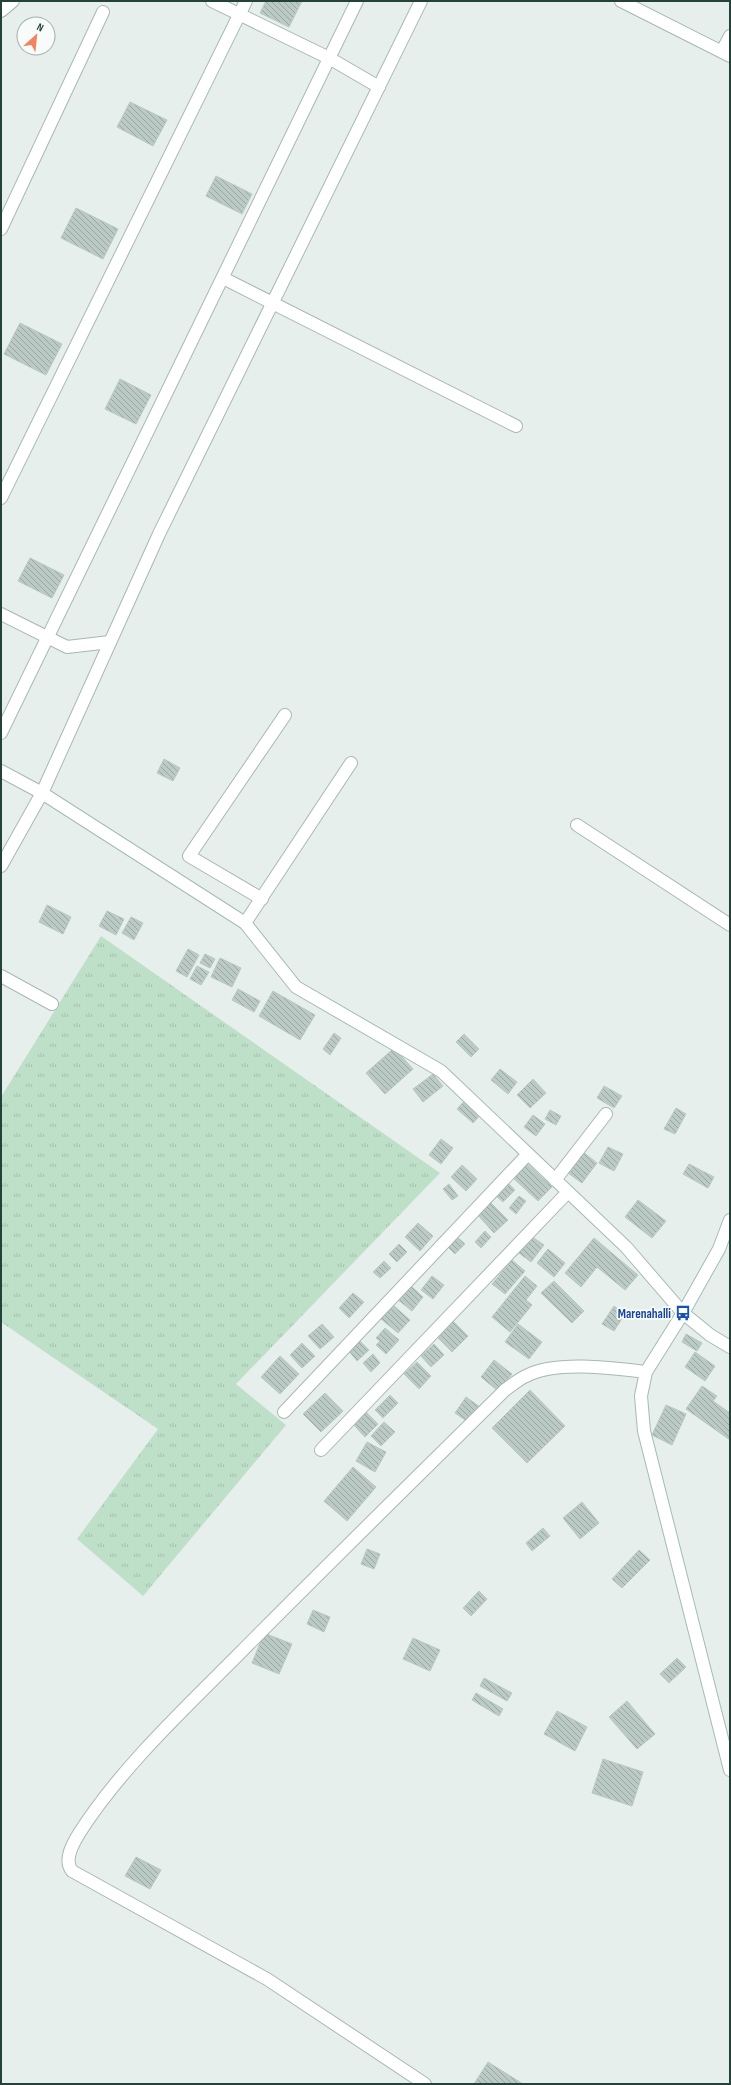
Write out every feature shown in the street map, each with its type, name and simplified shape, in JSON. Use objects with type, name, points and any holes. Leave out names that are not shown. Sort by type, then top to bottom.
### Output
[{"type":"street","points":[[1,11],[13,1]]},
{"type":"street","points":[[212,1],[329,58],[379,87]]},
{"type":"street","points":[[1,498],[246,1]]},
{"type":"street","points":[[1,732],[357,1]]},
{"type":"street","points":[[1,866],[42,793],[159,534],[421,1]]},
{"type":"street","points":[[624,2],[726,54],[730,36]]},
{"type":"street","points":[[1,229],[103,12]]},
{"type":"street","points":[[223,278],[516,426]]},
{"type":"street","points":[[1,614],[67,646],[110,642]]},
{"type":"street","points":[[262,899],[190,856],[285,715]]},
{"type":"street","points":[[245,924],[351,762]]},
{"type":"street","points":[[1,771],[42,793],[245,924],[296,987],[441,1071],[626,1247],[683,1313],[710,1335],[730,1347]]},
{"type":"street","points":[[577,825],[730,925]]},
{"type":"street","points":[[1,976],[52,1004]]},
{"type":"street","points":[[555,1180],[606,1114]]},
{"type":"street","points":[[284,1412],[528,1154]]},
{"type":"street","points":[[322,1450],[568,1192]]},
{"type":"street","points":[[730,1220],[719,1249],[683,1313],[646,1372],[641,1396],[644,1432],[730,1770]]},
{"type":"street","points":[[425,2084],[267,1978],[72,1871],[68,1864],[69,1856],[79,1833],[110,1790],[196,1698],[505,1390],[526,1375],[546,1369],[574,1367],[646,1372]]},
{"type":"green space","points":[[101,936],[440,1173],[236,1384],[286,1425],[143,1596],[77,1539],[158,1429],[1,1322],[1,1097]]},
{"type":"building","points":[[266,1],[302,1],[289,27],[260,13]]},
{"type":"building","points":[[130,102],[167,120],[153,146],[117,127]]},
{"type":"building","points":[[216,176],[252,194],[242,214],[206,196]]},
{"type":"building","points":[[76,208],[118,229],[103,259],[61,238]]},
{"type":"building","points":[[20,323],[62,344],[46,375],[4,354]]},
{"type":"building","points":[[120,379],[151,395],[136,424],[105,409]]},
{"type":"building","points":[[30,558],[64,575],[52,598],[18,581]]},
{"type":"building","points":[[164,759],[180,768],[173,781],[157,773]]},
{"type":"building","points":[[47,905],[71,917],[63,934],[39,922]]},
{"type":"building","points":[[107,911],[124,919],[116,935],[99,926]]},
{"type":"building","points":[[131,917],[143,923],[134,940],[122,933]]},
{"type":"building","points":[[188,949],[199,955],[187,977],[176,971]]},
{"type":"building","points":[[205,954],[215,959],[210,968],[200,963]]},
{"type":"building","points":[[220,958],[241,968],[232,987],[211,977]]},
{"type":"building","points":[[197,966],[209,972],[201,985],[190,979]]},
{"type":"building","points":[[238,989],[260,1001],[254,1012],[232,1000]]},
{"type":"building","points":[[273,991],[315,1015],[300,1040],[259,1016]]},
{"type":"building","points":[[334,1033],[341,1038],[330,1055],[323,1049]]},
{"type":"building","points":[[464,1034],[479,1049],[471,1057],[456,1042]]},
{"type":"building","points":[[394,1048],[413,1069],[385,1094],[366,1073]]},
{"type":"building","points":[[500,1069],[517,1082],[508,1094],[491,1080]]},
{"type":"building","points":[[433,1074],[443,1086],[423,1102],[413,1089]]},
{"type":"building","points":[[533,1079],[546,1093],[530,1108],[517,1095]]},
{"type":"building","points":[[604,1086],[622,1096],[614,1108],[597,1098]]},
{"type":"building","points":[[467,1098],[483,1112],[473,1123],[457,1109]]},
{"type":"building","points":[[676,1108],[686,1114],[675,1134],[664,1129]]},
{"type":"building","points":[[550,1110],[561,1116],[556,1125],[545,1119]]},
{"type":"building","points":[[533,1115],[545,1124],[536,1136],[524,1127]]},
{"type":"building","points":[[441,1139],[453,1148],[441,1164],[429,1155]]},
{"type":"building","points":[[608,1147],[623,1154],[614,1171],[599,1163]]},
{"type":"building","points":[[583,1152],[597,1163],[582,1183],[568,1173]]},
{"type":"building","points":[[525,1162],[552,1187],[538,1201],[512,1177]]},
{"type":"building","points":[[689,1164],[714,1177],[708,1188],[683,1174]]},
{"type":"building","points":[[462,1165],[477,1179],[466,1191],[451,1177]]},
{"type":"building","points":[[507,1182],[515,1190],[503,1202],[495,1195]]},
{"type":"building","points":[[449,1184],[458,1196],[452,1200],[443,1189]]},
{"type":"building","points":[[519,1196],[526,1201],[516,1214],[509,1208]]},
{"type":"building","points":[[638,1200],[666,1221],[652,1238],[625,1217]]},
{"type":"building","points":[[490,1202],[508,1220],[494,1233],[477,1214]]},
{"type":"building","points":[[418,1223],[433,1236],[420,1251],[405,1237]]},
{"type":"building","points":[[485,1231],[491,1237],[481,1248],[475,1242]]},
{"type":"building","points":[[456,1236],[465,1244],[455,1254],[447,1246]]},
{"type":"building","points":[[531,1236],[544,1245],[531,1262],[519,1253]]},
{"type":"building","points":[[594,1238],[638,1275],[625,1290],[597,1267],[581,1287],[565,1273]]},
{"type":"building","points":[[399,1244],[407,1252],[397,1262],[389,1254]]},
{"type":"building","points":[[548,1249],[565,1263],[554,1277],[537,1263]]},
{"type":"building","points":[[512,1260],[525,1271],[505,1294],[492,1284]]},
{"type":"building","points":[[384,1261],[391,1268],[380,1278],[373,1272]]},
{"type":"building","points":[[432,1276],[444,1285],[433,1299],[421,1290]]},
{"type":"building","points":[[525,1276],[537,1286],[526,1300],[532,1305],[510,1332],[492,1317]]},
{"type":"building","points":[[554,1281],[584,1311],[572,1323],[541,1293]]},
{"type":"building","points":[[409,1284],[423,1297],[412,1311],[397,1299]]},
{"type":"building","points":[[353,1293],[364,1302],[349,1318],[339,1308]]},
{"type":"building","points":[[393,1305],[410,1320],[398,1333],[381,1319]]},
{"type":"building","points":[[614,1306],[625,1314],[614,1331],[602,1324]]},
{"type":"building","points":[[452,1320],[468,1336],[452,1352],[436,1336]]},
{"type":"building","points":[[322,1324],[334,1337],[320,1349],[308,1336]]},
{"type":"building","points":[[518,1324],[542,1342],[529,1359],[505,1342]]},
{"type":"building","points":[[385,1328],[399,1340],[386,1354],[376,1345],[380,1341],[376,1338]]},
{"type":"building","points":[[686,1334],[702,1343],[697,1351],[682,1342]]},
{"type":"building","points":[[359,1340],[369,1350],[357,1361],[348,1350]]},
{"type":"building","points":[[302,1343],[315,1356],[302,1368],[290,1355]]},
{"type":"building","points":[[434,1344],[444,1355],[431,1367],[421,1356]]},
{"type":"building","points":[[695,1352],[715,1366],[705,1381],[685,1367]]},
{"type":"building","points":[[373,1354],[380,1363],[371,1372],[363,1363]]},
{"type":"building","points":[[280,1356],[299,1374],[280,1394],[261,1377]]},
{"type":"building","points":[[494,1360],[512,1374],[498,1391],[481,1377]]},
{"type":"building","points":[[417,1362],[431,1376],[419,1389],[404,1374]]},
{"type":"building","points":[[702,1386],[717,1396],[713,1401],[730,1413],[730,1440],[686,1409]]},
{"type":"building","points":[[530,1390],[565,1426],[527,1463],[492,1428]]},
{"type":"building","points":[[325,1393],[343,1411],[321,1432],[303,1414]]},
{"type":"building","points":[[390,1395],[398,1403],[383,1418],[375,1410]]},
{"type":"building","points":[[466,1397],[480,1407],[468,1422],[455,1413]]},
{"type":"building","points":[[666,1405],[686,1414],[672,1445],[652,1435]]},
{"type":"building","points":[[365,1411],[378,1424],[365,1437],[352,1423]]},
{"type":"building","points":[[384,1422],[395,1432],[381,1446],[371,1436]]},
{"type":"building","points":[[367,1442],[386,1452],[375,1472],[356,1461]]},
{"type":"building","points":[[353,1467],[376,1487],[347,1521],[324,1501]]},
{"type":"building","points":[[582,1502],[599,1523],[580,1539],[563,1518]]},
{"type":"building","points":[[543,1528],[550,1536],[532,1551],[526,1543]]},
{"type":"building","points":[[367,1549],[380,1554],[374,1569],[361,1564]]},
{"type":"building","points":[[639,1550],[650,1560],[622,1588],[612,1579]]},
{"type":"building","points":[[479,1591],[487,1599],[471,1616],[463,1608]]},
{"type":"building","points":[[313,1610],[330,1617],[324,1632],[307,1624]]},
{"type":"building","points":[[264,1633],[292,1644],[279,1674],[252,1663]]},
{"type":"building","points":[[413,1638],[440,1650],[430,1671],[403,1659]]},
{"type":"building","points":[[677,1658],[686,1667],[669,1683],[660,1674]]},
{"type":"building","points":[[484,1678],[512,1693],[507,1701],[480,1686]]},
{"type":"building","points":[[476,1693],[503,1709],[499,1716],[472,1700]]},
{"type":"building","points":[[627,1701],[655,1734],[637,1749],[609,1717]]},
{"type":"building","points":[[557,1711],[587,1727],[575,1751],[544,1734]]},
{"type":"building","points":[[603,1759],[643,1772],[632,1806],[592,1793]]},
{"type":"building","points":[[136,1857],[161,1870],[150,1889],[125,1876]]},
{"type":"building","points":[[488,2062],[523,2084],[474,2084]]},
{"type":"place","name":"Marenahalli","points":[[683,1313]]}]
